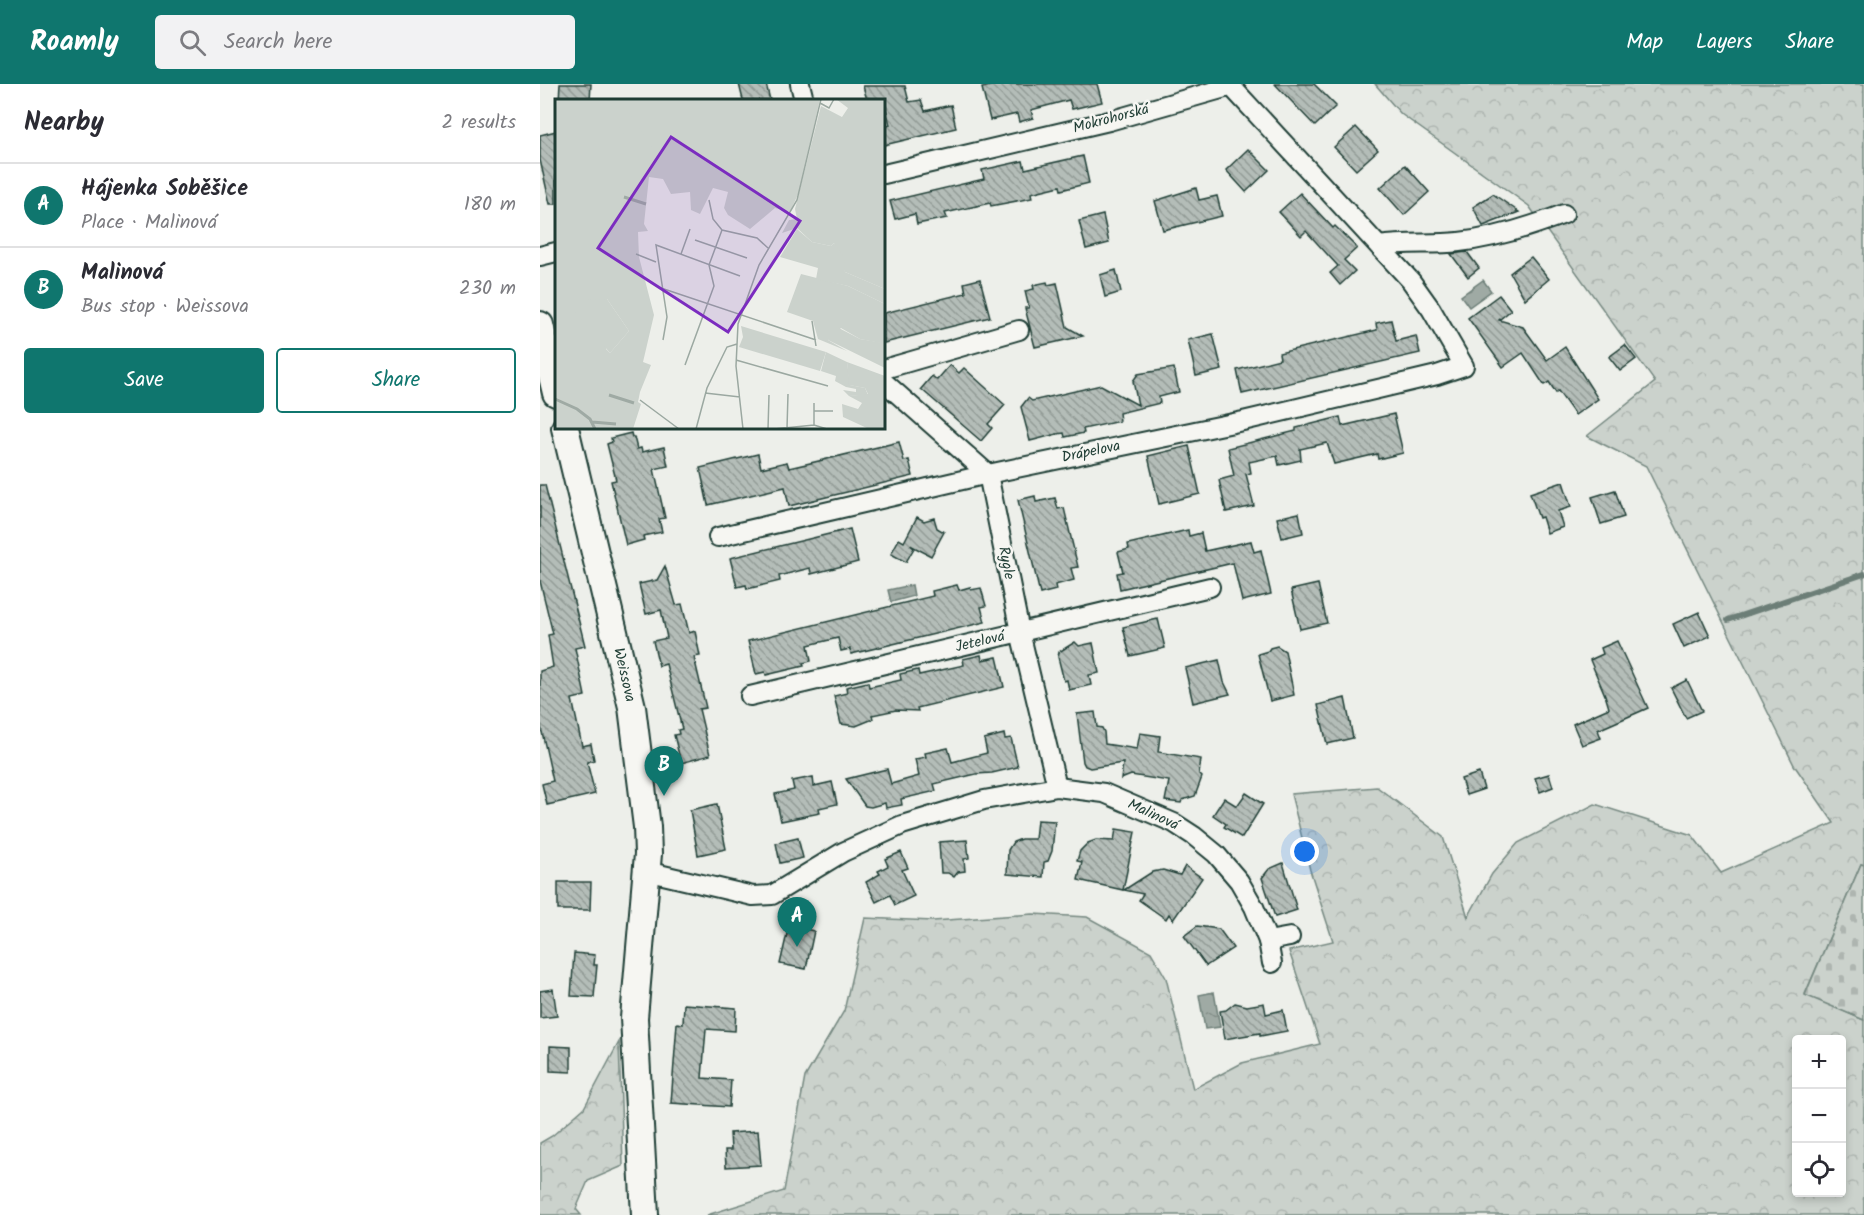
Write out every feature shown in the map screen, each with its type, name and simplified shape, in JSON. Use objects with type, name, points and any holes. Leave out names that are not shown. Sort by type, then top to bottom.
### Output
[{"type":"street","points":[[800,84],[804,99]]},
{"type":"street","name":"Mokrohorská","points":[[885,174],[1109,121],[1231,85],[1422,295],[1464,366]]},
{"type":"street","points":[[1379,246],[1488,238],[1564,214]]},
{"type":"street","points":[[540,256],[555,252]]},
{"type":"street","points":[[540,325],[555,389]]},
{"type":"street","points":[[885,369],[1019,330]]},
{"type":"street","name":"Drápelova","points":[[718,537],[988,474],[1243,421],[1437,375],[1464,366]]},
{"type":"street","points":[[885,383],[988,474]]},
{"type":"street","name":"Weissova","points":[[565,429],[632,708],[648,827],[634,1018],[645,1215]]},
{"type":"street","name":"Rygle","points":[[988,474],[1020,632],[1057,787]]},
{"type":"street","name":"Jetelová","points":[[750,696],[1210,587]]},
{"type":"street","name":"Malinová","points":[[646,871],[753,896],[772,895],[843,852],[902,825],[984,800],[1057,787],[1104,793],[1174,823],[1216,855],[1239,881],[1254,907],[1268,941],[1272,963]]},
{"type":"street","points":[[1268,941],[1290,938]]},
{"type":"green space","points":[[1375,84],[1864,84],[1864,865],[1861,864],[1805,994],[1864,1020],[1864,1215],[707,1215],[784,1191],[805,1077],[844,1011],[865,918],[933,921],[1033,914],[1087,917],[1151,952],[1166,978],[1193,1089],[1242,1063],[1320,1044],[1289,951],[1333,941],[1310,870],[1291,794],[1377,787],[1443,837],[1468,917],[1492,874],[1518,843],[1595,804],[1692,835],[1721,873],[1834,823],[1794,765],[1646,466],[1587,436],[1655,382],[1529,206],[1401,114]]},
{"type":"green space","points":[[1861,864],[1864,865],[1864,1020],[1805,995]]},
{"type":"green space","points":[[619,1042],[623,1166],[588,1181],[576,1209],[581,1215],[540,1215],[540,1143],[552,1136],[584,1108]]},
{"type":"water","points":[[1483,280],[1491,291],[1469,307],[1461,296]]},
{"type":"water","points":[[912,585],[914,596],[891,602],[888,590]]},
{"type":"water","points":[[1214,992],[1220,1027],[1205,1029],[1199,995]]},
{"type":"building","points":[[560,84],[591,84],[590,99],[559,99]]},
{"type":"building","points":[[739,84],[766,84],[770,99],[743,99]]},
{"type":"building","points":[[998,84],[1097,84],[1102,102],[1072,109],[1069,100],[1031,110],[1033,118],[1019,122],[1017,114],[990,120],[982,88]]},
{"type":"building","points":[[1275,84],[1314,84],[1336,106],[1315,126]]},
{"type":"building","points":[[863,86],[905,86],[909,102],[921,100],[925,111],[951,105],[956,128],[885,145],[885,127],[890,125],[885,99],[867,99]]},
{"type":"building","points":[[1356,127],[1378,150],[1356,170],[1334,147]]},
{"type":"building","points":[[555,131],[555,204],[550,204],[540,160],[540,135]]},
{"type":"building","points":[[1248,149],[1269,170],[1246,192],[1226,170]]},
{"type":"building","points":[[1083,156],[1089,183],[1061,190],[1060,186],[1031,193],[1032,198],[991,206],[990,203],[945,213],[947,218],[917,224],[915,214],[895,219],[890,201],[984,179],[982,170],[1023,161],[1025,169]]},
{"type":"building","points":[[1405,165],[1429,192],[1404,215],[1380,188]]},
{"type":"building","points":[[1196,188],[1199,200],[1217,196],[1222,216],[1163,230],[1155,201]]},
{"type":"building","points":[[1300,193],[1333,228],[1335,226],[1357,248],[1344,260],[1355,271],[1340,285],[1330,273],[1338,266],[1306,231],[1301,236],[1279,212]]},
{"type":"building","points":[[1493,194],[1519,212],[1483,226],[1473,207]]},
{"type":"building","points":[[1103,215],[1109,243],[1086,249],[1079,221]]},
{"type":"building","points":[[1467,252],[1479,268],[1468,277],[1451,254]]},
{"type":"building","points":[[1531,257],[1549,279],[1525,299],[1510,273]]},
{"type":"building","points":[[1116,270],[1121,292],[1105,297],[1100,275]]},
{"type":"building","points":[[980,279],[990,317],[885,343],[885,313],[966,293],[964,283]]},
{"type":"building","points":[[1047,282],[1048,285],[1057,283],[1067,327],[1083,336],[1035,347],[1025,308],[1029,308],[1025,291],[1034,289],[1033,285]]},
{"type":"building","points":[[1499,295],[1511,310],[1499,320],[1523,327],[1547,360],[1565,347],[1598,399],[1575,415],[1549,382],[1544,385],[1523,353],[1503,367],[1468,318]]},
{"type":"building","points":[[1391,320],[1396,341],[1416,336],[1420,353],[1242,394],[1237,370],[1280,359],[1279,353],[1377,330],[1376,323]]},
{"type":"building","points":[[1213,334],[1222,370],[1196,376],[1188,340]]},
{"type":"building","points":[[1625,345],[1636,359],[1620,371],[1609,357]]},
{"type":"building","points":[[950,365],[959,373],[964,368],[1005,405],[988,424],[992,428],[981,441],[921,389],[932,376],[937,380]]},
{"type":"building","points":[[1174,368],[1179,392],[1159,397],[1160,403],[1119,413],[1120,421],[1083,429],[1084,433],[1065,437],[1064,433],[1057,434],[1030,441],[1021,407],[1028,398],[1032,401],[1101,385],[1138,405],[1133,381],[1138,374]]},
{"type":"building","points":[[1394,414],[1403,453],[1378,459],[1377,454],[1334,464],[1327,443],[1300,449],[1301,460],[1279,465],[1277,456],[1249,462],[1251,473],[1246,474],[1254,506],[1226,512],[1219,480],[1234,476],[1228,448],[1340,417],[1342,426]]},
{"type":"building","points":[[631,433],[637,449],[641,448],[642,452],[664,447],[668,466],[654,469],[665,518],[659,519],[662,532],[643,536],[644,540],[626,545],[611,481],[616,480],[607,444],[612,442],[611,438]]},
{"type":"building","points":[[899,442],[904,461],[909,460],[913,476],[789,506],[785,487],[708,505],[700,468],[758,454],[761,468],[787,462],[789,468]]},
{"type":"building","points":[[1189,446],[1200,494],[1159,504],[1148,456]]},
{"type":"building","points":[[1563,482],[1571,507],[1558,511],[1563,527],[1547,533],[1530,493]]},
{"type":"building","points":[[540,485],[545,485],[585,646],[575,648],[585,696],[572,699],[582,746],[591,744],[594,760],[587,762],[595,794],[547,805],[542,784],[553,781],[540,723],[540,671],[553,667],[548,635],[553,634],[540,581]]},
{"type":"building","points":[[1615,490],[1624,517],[1601,524],[1592,497]]},
{"type":"building","points":[[1035,496],[1036,502],[1055,498],[1058,509],[1064,508],[1078,567],[1071,568],[1074,580],[1055,585],[1056,590],[1040,594],[1018,500]]},
{"type":"building","points":[[1299,513],[1303,533],[1282,538],[1277,518]]},
{"type":"building","points":[[917,517],[924,521],[934,518],[937,528],[944,532],[931,556],[910,545],[914,548],[906,562],[891,554],[899,539],[904,542]]},
{"type":"building","points":[[850,529],[858,562],[811,574],[810,568],[779,576],[780,581],[747,589],[746,585],[737,587],[730,558]]},
{"type":"building","points":[[1188,530],[1189,536],[1201,533],[1205,551],[1251,541],[1254,552],[1261,550],[1271,594],[1242,601],[1233,563],[1120,589],[1117,573],[1123,572],[1118,552],[1129,549],[1128,544]]},
{"type":"building","points":[[665,566],[676,605],[682,604],[689,633],[695,631],[700,656],[694,657],[706,708],[699,709],[710,755],[681,763],[674,735],[679,734],[678,730],[682,729],[666,664],[659,666],[653,641],[667,638],[661,610],[646,614],[639,584],[657,580]]},
{"type":"building","points":[[1318,584],[1327,623],[1300,629],[1291,590]]},
{"type":"building","points":[[957,585],[959,590],[970,587],[971,590],[981,588],[986,606],[981,607],[985,622],[851,654],[850,649],[841,651],[838,638],[808,645],[811,661],[803,663],[804,666],[766,675],[765,672],[756,674],[748,641],[933,596],[932,591]]},
{"type":"building","points":[[1699,612],[1710,636],[1684,648],[1673,624]]},
{"type":"building","points":[[1158,619],[1165,648],[1130,656],[1123,627]]},
{"type":"building","points":[[1617,641],[1648,708],[1598,730],[1601,738],[1582,745],[1573,724],[1609,708],[1590,660],[1603,654],[1601,648]]},
{"type":"building","points":[[1075,642],[1079,646],[1093,643],[1099,673],[1089,675],[1091,685],[1069,690],[1067,680],[1064,681],[1058,657],[1059,652]]},
{"type":"building","points":[[1277,646],[1285,651],[1294,695],[1270,701],[1258,654]]},
{"type":"building","points":[[981,655],[982,660],[997,657],[1004,687],[917,708],[918,711],[896,710],[872,715],[873,719],[856,726],[841,724],[834,696],[847,693],[846,687],[868,682],[869,687],[901,680],[900,674],[918,670],[919,675],[964,665],[963,659]]},
{"type":"building","points":[[1219,660],[1224,682],[1230,694],[1193,703],[1185,668]]},
{"type":"building","points":[[1687,680],[1702,711],[1686,718],[1671,688]]},
{"type":"building","points":[[1345,698],[1353,738],[1327,744],[1318,705]]},
{"type":"building","points":[[1095,712],[1097,727],[1102,728],[1104,732],[1105,744],[1137,749],[1140,733],[1160,736],[1158,752],[1201,759],[1199,774],[1202,777],[1195,796],[1182,800],[1181,803],[1165,801],[1169,781],[1131,775],[1121,779],[1123,763],[1090,768],[1085,766],[1077,714]]},
{"type":"building","points":[[1004,734],[1005,739],[1011,738],[1018,767],[934,784],[936,791],[901,799],[902,805],[886,808],[885,803],[871,807],[865,806],[846,779],[887,769],[891,784],[919,776],[915,759],[926,757],[925,753],[948,748],[952,762],[987,753],[984,739]]},
{"type":"building","points":[[1479,773],[1484,789],[1466,795],[1461,779]]},
{"type":"building","points":[[1549,774],[1553,787],[1540,792],[1535,778]]},
{"type":"building","points":[[813,777],[814,786],[832,782],[837,804],[819,808],[820,813],[781,821],[775,794],[794,790],[792,781]]},
{"type":"building","points":[[1246,793],[1263,804],[1242,838],[1224,827],[1226,824],[1213,815],[1224,798],[1237,806]]},
{"type":"building","points":[[717,804],[726,849],[698,855],[690,810]]},
{"type":"building","points":[[1037,820],[1055,821],[1052,851],[1048,861],[1044,862],[1043,877],[1007,874],[1008,850],[1013,842],[1021,839],[1035,839]]},
{"type":"building","points":[[1116,829],[1135,832],[1123,890],[1078,880],[1082,862],[1077,861],[1080,851],[1088,843],[1096,840],[1114,841]]},
{"type":"building","points":[[798,838],[803,858],[780,863],[776,843]]},
{"type":"building","points":[[967,840],[969,858],[964,859],[965,871],[958,872],[954,877],[948,873],[941,873],[939,842]]},
{"type":"building","points":[[901,852],[908,868],[902,870],[914,896],[895,905],[890,895],[876,902],[866,882],[880,874],[878,871],[888,866],[885,859]]},
{"type":"building","points":[[1283,863],[1297,910],[1275,917],[1262,878],[1269,869]]},
{"type":"building","points":[[1185,866],[1202,878],[1173,920],[1169,914],[1166,919],[1139,900],[1143,894],[1124,890],[1152,872],[1163,870],[1180,875]]},
{"type":"building","points":[[558,882],[591,882],[590,910],[558,910]]},
{"type":"building","points":[[789,925],[814,931],[806,969],[780,964]]},
{"type":"building","points":[[1197,926],[1219,929],[1233,948],[1206,966],[1184,936]]},
{"type":"building","points":[[574,953],[595,955],[594,965],[597,965],[594,997],[571,996]]},
{"type":"building","points":[[553,989],[557,1016],[540,1018],[540,991]]},
{"type":"building","points":[[1235,1003],[1247,1006],[1264,1003],[1266,1014],[1283,1010],[1287,1031],[1225,1039],[1220,1011],[1226,1010]]},
{"type":"building","points":[[684,1004],[736,1008],[735,1031],[706,1029],[702,1078],[731,1080],[729,1107],[671,1103],[677,1023],[683,1024]]},
{"type":"building","points":[[550,1046],[571,1047],[571,1072],[550,1071]]},
{"type":"building","points":[[758,1131],[761,1165],[726,1167],[725,1150],[731,1150],[730,1133]]},
{"type":"waterway","points":[[1728,620],[1864,574]]},
{"type":"place","name":"Malinová","points":[[664,796]]},
{"type":"place","name":"Hájenka Soběšice","points":[[797,947]]}]
